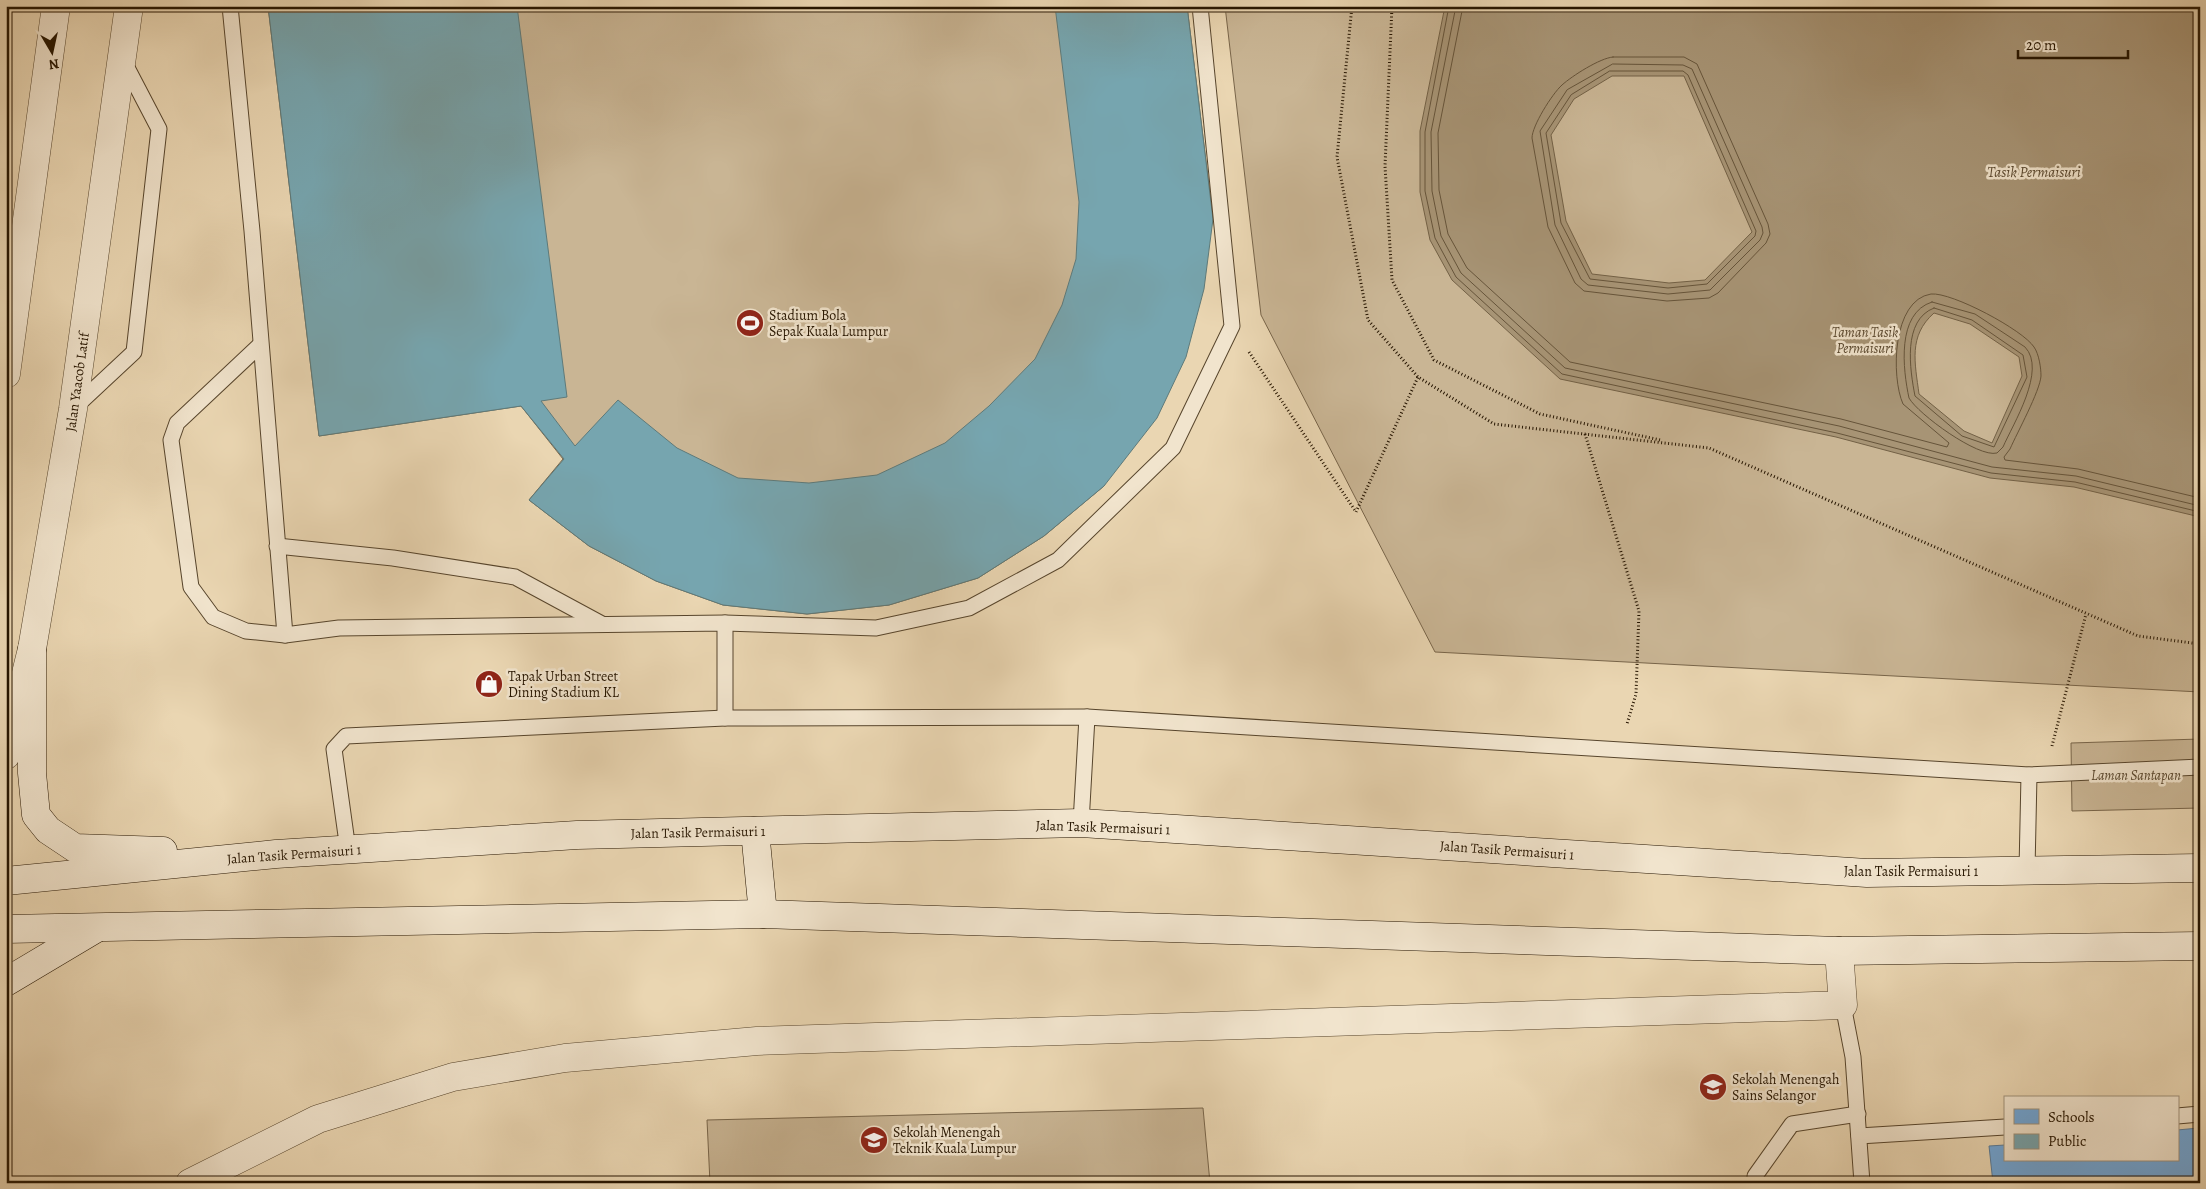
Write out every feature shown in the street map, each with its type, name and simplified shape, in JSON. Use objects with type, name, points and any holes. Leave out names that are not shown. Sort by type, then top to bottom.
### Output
[{"type":"main road","points":[[6,374],[56,6]]},
{"type":"main road","name":"Jalan Yaacob Latif","points":[[6,755],[32,649],[73,409],[129,6]]},
{"type":"main road","points":[[32,649],[32,773],[36,815],[48,830],[75,848],[276,854]]},
{"type":"main road","name":"Jalan Tasik Permaisuri 1","points":[[6,881],[276,854],[577,835],[1081,824],[1867,873],[2200,868]]},
{"type":"main road","points":[[755,831],[763,914]]},
{"type":"main road","points":[[6,929],[763,914],[1840,951],[2200,946]]},
{"type":"main road","points":[[6,982],[96,928]]},
{"type":"main road","points":[[190,1183],[318,1119],[453,1077],[565,1058],[757,1041],[1842,1005],[1840,951]]},
{"type":"lane","points":[[230,6],[252,231],[285,635]]},
{"type":"lane","points":[[260,345],[176,423],[171,440],[191,587],[213,617],[246,631],[285,635],[339,628],[725,623],[876,628],[969,608],[1058,560],[1172,448],[1232,326],[1200,6]]},
{"type":"lane","points":[[73,409],[134,352],[159,129],[123,60]]},
{"type":"lane","points":[[277,546],[392,558],[515,577],[604,625]]},
{"type":"lane","points":[[725,623],[725,718]]},
{"type":"lane","points":[[1081,824],[1087,717]]},
{"type":"lane","points":[[348,850],[334,749],[346,736],[725,718],[1087,717],[2029,774],[2200,767]]},
{"type":"lane","points":[[2027,870],[2029,774]]},
{"type":"lane","points":[[1842,1005],[1853,1056],[1862,1183]]},
{"type":"lane","points":[[1755,1183],[1755,1176],[1792,1124],[1858,1114]]},
{"type":"lane","points":[[2178,1116],[2200,1114]]},
{"type":"lane","points":[[1859,1136],[2004,1127]]},
{"type":"path","points":[[1352,6],[1337,157],[1368,320],[1418,377],[1494,424],[1709,448],[2138,636],[2200,644]]},
{"type":"path","points":[[1392,6],[1385,166],[1392,280],[1434,360],[1540,414],[1677,444]]},
{"type":"path","points":[[1232,326],[1356,512],[1418,377]]},
{"type":"path","points":[[1585,434],[1639,611],[1636,694],[1619,749]]},
{"type":"path","points":[[2058,716],[2086,614]]},
{"type":"green space","name":"Stadium Bola Sepak Kuala Lumpur","points":[[268,6],[1187,6],[1213,219],[1104,486],[1044,536],[978,578],[889,605],[807,614],[723,605],[656,581],[589,546],[529,500],[563,459],[521,406],[319,436]]},
{"type":"green space","name":"Taman Tasik Permaisuri","points":[[1225,6],[2200,6],[2200,692],[1435,652],[1261,315]]},
{"type":"green space","name":"Laman Santapan","points":[[2200,739],[2200,808],[2072,811],[2071,743]]},
{"type":"green space","points":[[1203,1108],[1210,1183],[710,1183],[707,1120]]},
{"type":"water","name":"Tasik Permaisuri","points":[[1445,6],[2200,6],[2200,517],[2074,487],[1990,478],[1836,437],[1560,379],[1452,280],[1430,240],[1420,192],[1420,131]],"holes":[[[1612,76],[1684,76],[1752,232],[1705,280],[1669,283],[1592,274],[1566,221],[1551,135],[1574,99]],[[1934,313],[1970,324],[2019,357],[2022,376],[1992,443],[1964,431],[1919,394],[1915,350],[1920,331]]]},
{"type":"building: Schools","points":[[2199,1128],[2200,1183],[1993,1183],[1989,1146],[2004,1145],[2004,1162],[2178,1162],[2178,1130]]},
{"type":"building: Public","points":[[268,6],[517,6],[567,397],[541,401],[575,446],[618,400],[677,448],[738,478],[809,483],[877,475],[945,443],[989,406],[1035,359],[1062,305],[1076,259],[1079,202],[1055,6],[1187,6],[1213,219],[1204,289],[1186,357],[1157,418],[1104,486],[1044,536],[978,578],[889,605],[807,614],[723,605],[656,581],[589,546],[529,500],[564,459],[521,406],[319,436]]},
{"type":"place","name":"Stadium Bola Sepak Kuala Lumpur","points":[[750,323]]},
{"type":"place","name":"Tapak Urban Street Dining Stadium KL","points":[[489,684]]},
{"type":"place","name":"Sekolah Menengah Sains Selangor","points":[[1713,1087]]},
{"type":"place","name":"Sekolah Menengah Teknik Kuala Lumpur","points":[[874,1140]]}]
